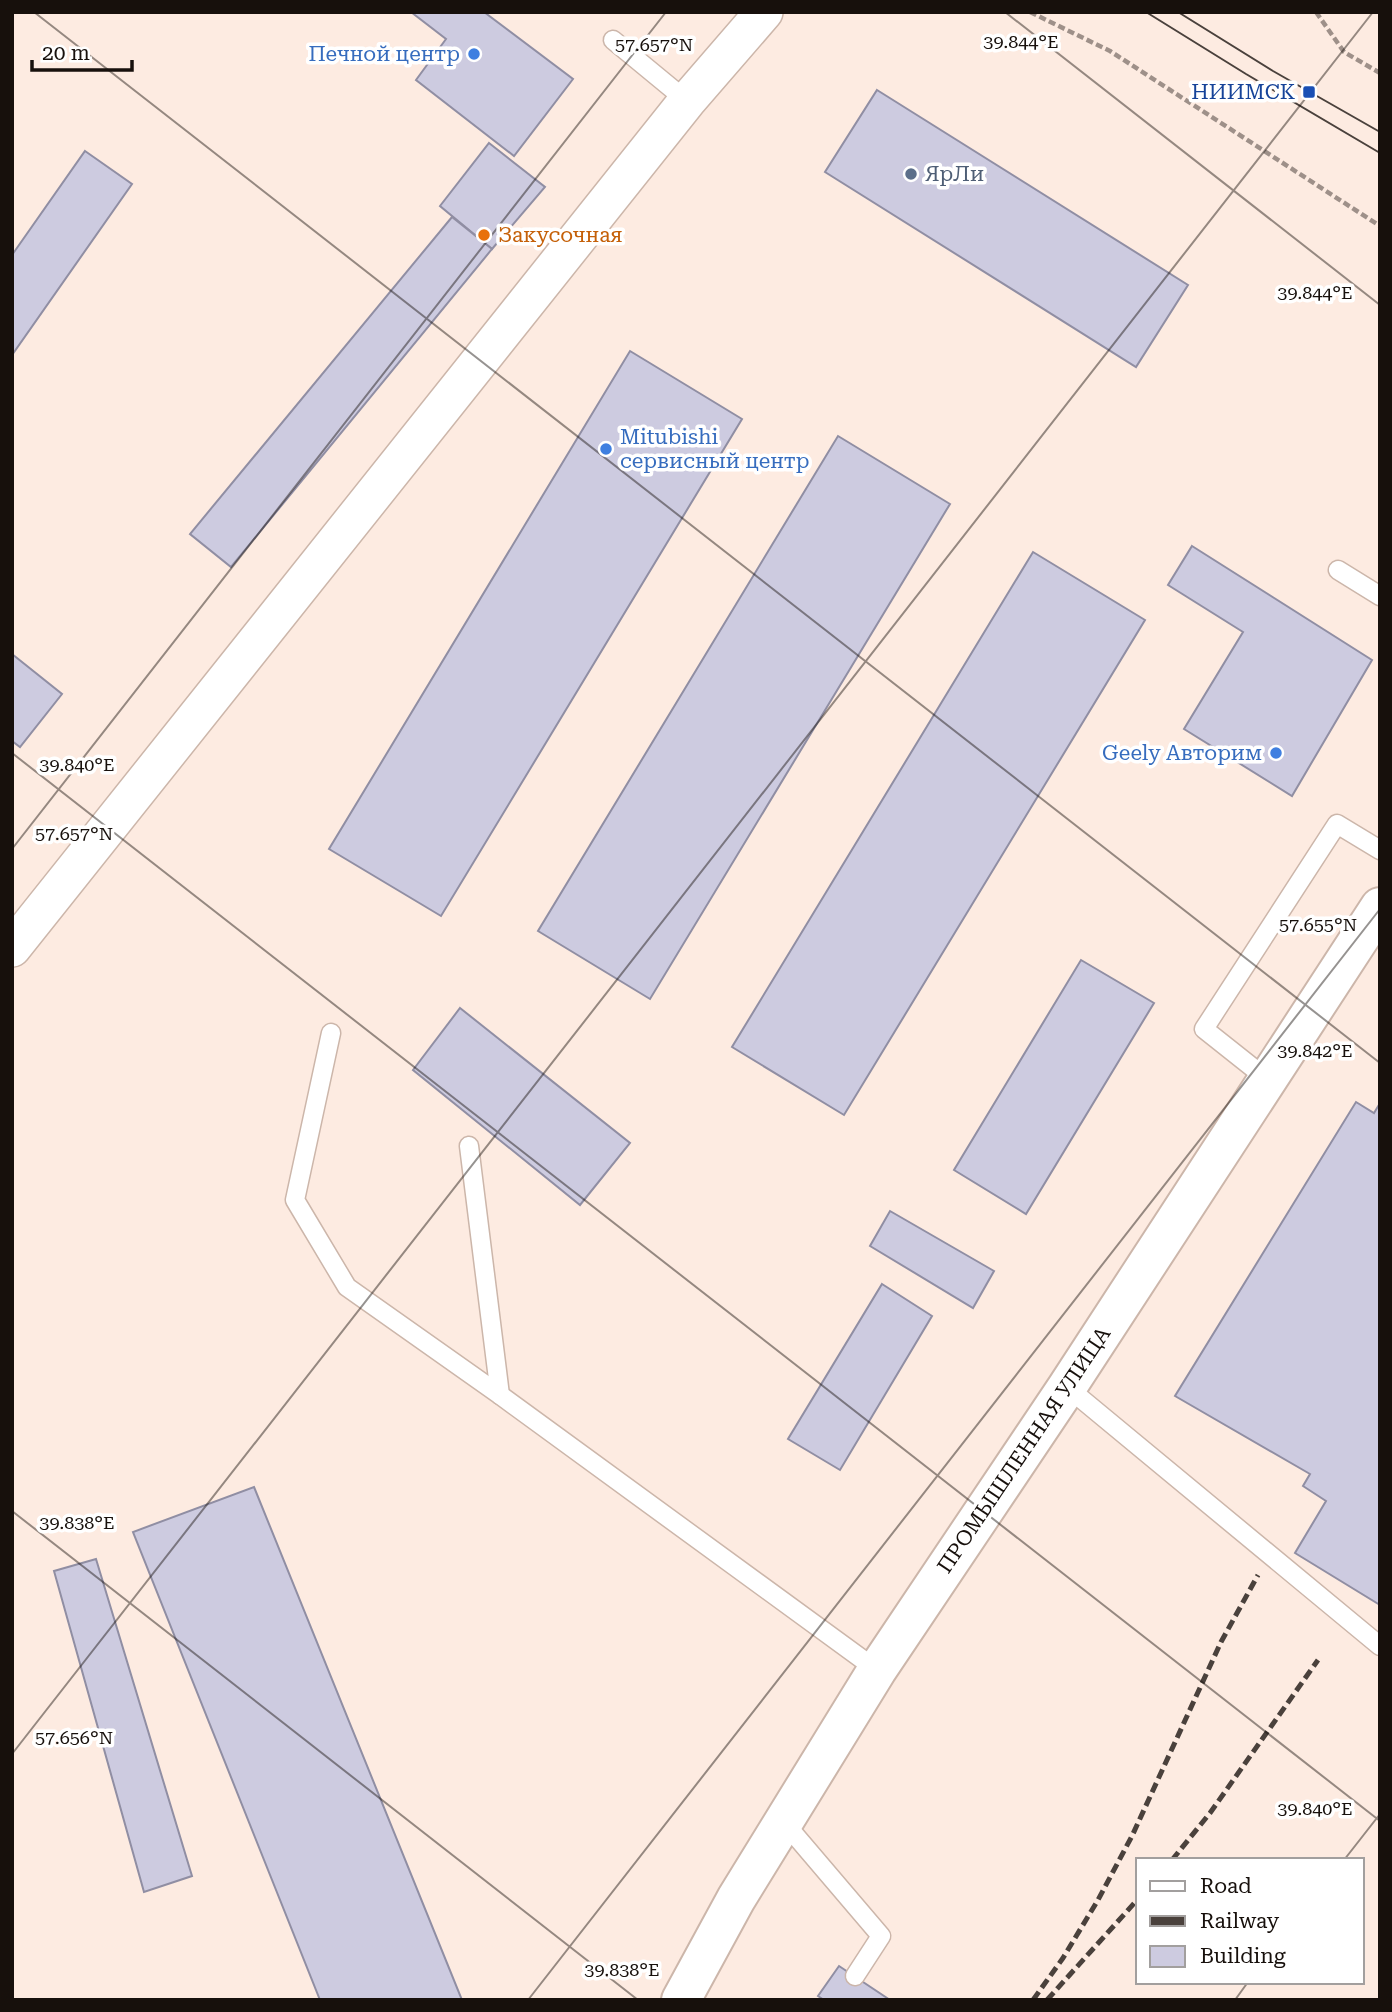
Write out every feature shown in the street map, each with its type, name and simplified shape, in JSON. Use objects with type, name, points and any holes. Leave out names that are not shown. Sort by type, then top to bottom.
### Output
[{"type":"street","points":[[12,948],[687,101],[764,12]]},
{"type":"street","name":"ПРОМЫШЛЕННАЯ УЛИЦА","points":[[681,2000],[736,1899],[877,1670],[1067,1387],[1380,907]]},
{"type":"lane","points":[[613,40],[687,101]]},
{"type":"lane","points":[[1338,570],[1380,596]]},
{"type":"lane","points":[[1267,1079],[1204,1029],[1338,824],[1380,850]]},
{"type":"lane","points":[[331,1033],[295,1200],[347,1287],[877,1670]]},
{"type":"lane","points":[[469,1146],[500,1395]]},
{"type":"lane","points":[[1067,1387],[1380,1646]]},
{"type":"lane","points":[[783,1821],[881,1936],[855,1976]]},
{"type":"path","points":[[1030,12],[1110,51],[1380,226]]},
{"type":"path","points":[[1316,12],[1344,52],[1380,73]]},
{"type":"building","points":[[411,12],[484,12],[573,79],[514,156],[416,80],[446,39]]},
{"type":"building","points":[[877,90],[1188,285],[1136,367],[825,172]]},
{"type":"building","points":[[489,143],[545,187],[492,249],[440,206]]},
{"type":"building","points":[[85,151],[132,184],[12,355],[12,255]]},
{"type":"building","points":[[452,217],[492,249],[231,567],[190,534]]},
{"type":"building","points":[[630,351],[742,419],[441,916],[329,849]]},
{"type":"building","points":[[838,436],[950,504],[650,999],[538,931]]},
{"type":"building","points":[[1192,546],[1372,660],[1292,796],[1184,729],[1243,632],[1168,585]]},
{"type":"building","points":[[1033,552],[1145,620],[844,1115],[732,1047]]},
{"type":"building","points":[[12,654],[62,694],[20,747],[12,741]]},
{"type":"building","points":[[1081,960],[1154,1003],[1026,1214],[954,1170]]},
{"type":"building","points":[[460,1008],[630,1143],[580,1205],[413,1070]]},
{"type":"building","points":[[1356,1102],[1374,1113],[1380,1103],[1380,1605],[1295,1553],[1326,1501],[1303,1486],[1310,1474],[1175,1396]]},
{"type":"building","points":[[890,1211],[994,1271],[973,1308],[870,1246]]},
{"type":"building","points":[[882,1284],[932,1316],[840,1470],[788,1439]]},
{"type":"building","points":[[254,1487],[462,2000],[320,2000],[133,1532]]},
{"type":"building","points":[[96,1559],[192,1876],[144,1892],[54,1571]]},
{"type":"building","points":[[839,1966],[890,2000],[824,2000],[818,1996]]},
{"type":"tram line","points":[[1146,12],[1380,153]]},
{"type":"tram line","points":[[1178,12],[1273,71],[1380,132]]},
{"type":"railway","points":[[1033,2000],[1063,1958],[1132,1836],[1221,1642],[1258,1575]]},
{"type":"railway","points":[[1174,1858],[1210,1813],[1318,1660]]},
{"type":"railway","points":[[1047,2000],[1136,1901]]},
{"type":"place","name":"Печной центр","points":[[474,54]]},
{"type":"place","name":"НИИМСК","points":[[1309,92]]},
{"type":"place","name":"ЯрЛи","points":[[911,174]]},
{"type":"place","name":"Закусочная","points":[[484,235]]},
{"type":"place","name":"Mitubishi сервисный центр","points":[[606,449]]},
{"type":"place","name":"Geely Авторим","points":[[1276,753]]}]
